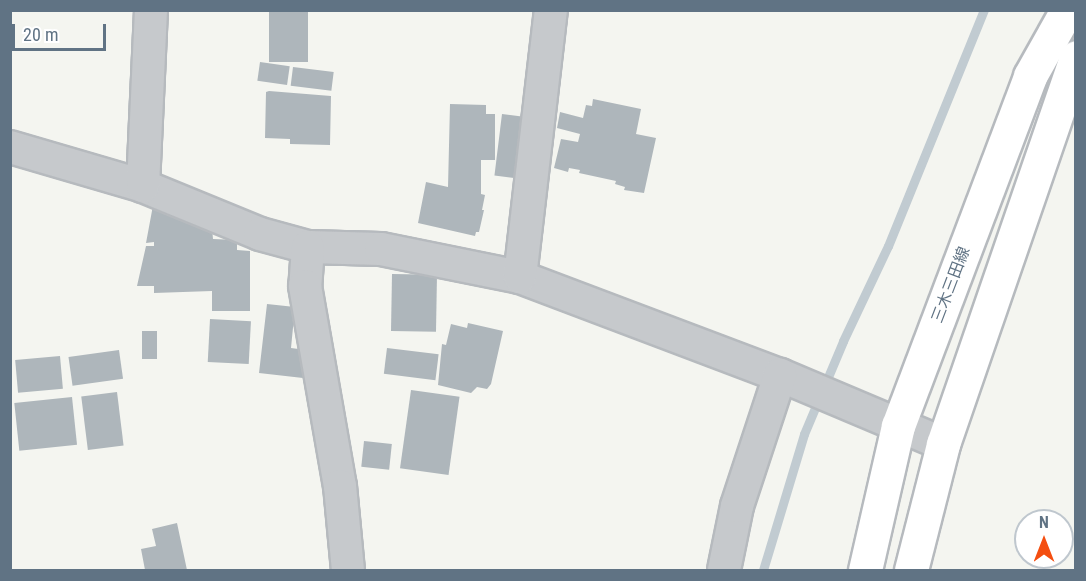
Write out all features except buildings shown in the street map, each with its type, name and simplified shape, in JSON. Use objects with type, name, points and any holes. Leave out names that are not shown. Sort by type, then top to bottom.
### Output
[{"type":"main road","name":"三木三田線","points":[[865,570],[898,426],[1030,75],[1067,10]]},
{"type":"main road","points":[[911,570],[942,444],[1070,90],[1076,57]]},
{"type":"street","points":[[143,186],[151,10]]},
{"type":"street","points":[[520,277],[550,10]]},
{"type":"street","points":[[1030,75],[1070,90]]},
{"type":"street","points":[[10,147],[143,186],[260,234],[308,247],[381,249],[520,277],[788,379],[942,444]]},
{"type":"street","points":[[308,247],[305,286],[340,486],[348,570]]},
{"type":"street","points":[[724,570],[737,506],[788,379]]},
{"type":"waterway","points":[[763,570],[804,434],[843,341],[888,246],[984,10]]}]
